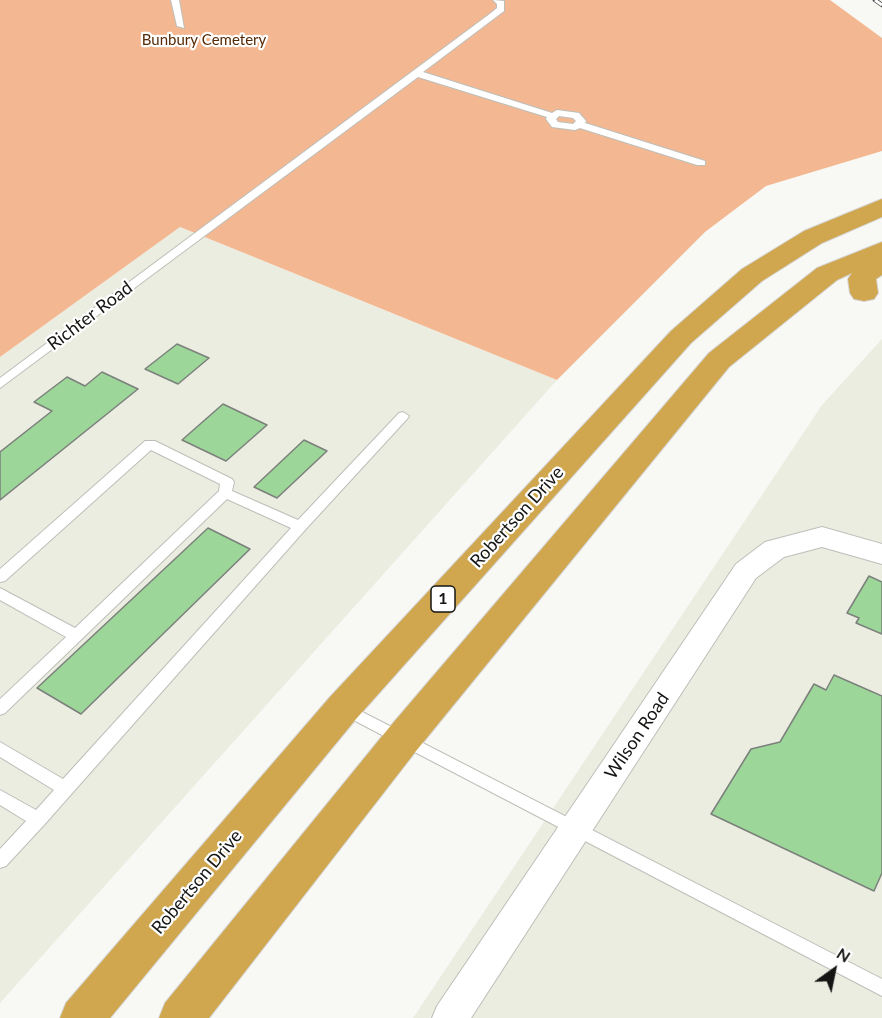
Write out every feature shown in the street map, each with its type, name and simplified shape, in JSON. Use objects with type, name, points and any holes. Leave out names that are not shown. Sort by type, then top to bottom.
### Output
[{"type":"highway","name":"Robertson Drive","points":[[82,1018],[343,708],[681,338],[752,275],[813,237],[882,207]]},
{"type":"highway","points":[[826,274],[819,265],[816,255],[822,244],[844,224]]},
{"type":"highway","points":[[181,1018],[402,740],[719,360],[826,274],[882,250]]},
{"type":"highway","points":[[864,293],[862,279],[866,273],[882,263]]},
{"type":"highway","points":[[602,423],[637,398],[709,329],[767,284],[781,277],[808,272],[826,274]]},
{"type":"street","name":"Wilson Road","points":[[450,1018],[746,572],[775,549],[822,537],[879,553]]},
{"type":"lane","points":[[175,0],[181,26]]},
{"type":"lane","name":"Richter Road","points":[[0,384],[494,15],[501,9],[501,3],[497,0]]},
{"type":"lane","points":[[416,73],[553,116],[552,122],[562,128],[579,124],[702,163]]},
{"type":"lane","points":[[0,861],[300,527],[403,416]]},
{"type":"lane","points":[[0,577],[150,444],[227,482],[225,493],[0,709]]},
{"type":"lane","points":[[225,493],[300,527]]},
{"type":"lane","points":[[0,593],[76,636]]},
{"type":"lane","points":[[343,708],[882,988]]},
{"type":"lane","points":[[0,749],[66,789]]},
{"type":"lane","points":[[0,797],[38,820]]},
{"type":"shaded area","points":[[180,227],[557,380],[0,1003],[0,357]]},
{"type":"shaded area","points":[[882,339],[882,1018],[413,1018],[822,405]]},
{"type":"green space","name":"Bunbury Cemetery","points":[[0,0],[830,0],[882,38],[882,151],[766,186],[705,232],[557,380],[180,227],[0,357]]},
{"type":"building","points":[[177,344],[209,358],[178,384],[145,369]]},
{"type":"building","points":[[102,372],[138,389],[0,500],[0,452],[52,411],[34,402],[67,377],[85,386]]},
{"type":"building","points":[[223,404],[267,425],[226,461],[182,440]]},
{"type":"building","points":[[304,440],[327,451],[277,498],[254,487]]},
{"type":"building","points":[[208,528],[250,549],[81,714],[37,688]]},
{"type":"building","points":[[869,576],[882,582],[882,634],[856,623],[859,618],[847,613]]},
{"type":"building","points":[[834,675],[882,696],[882,873],[874,891],[711,814],[751,749],[780,742],[814,684],[826,690]]},
{"type":"railway","points":[[875,0],[882,5]]}]
